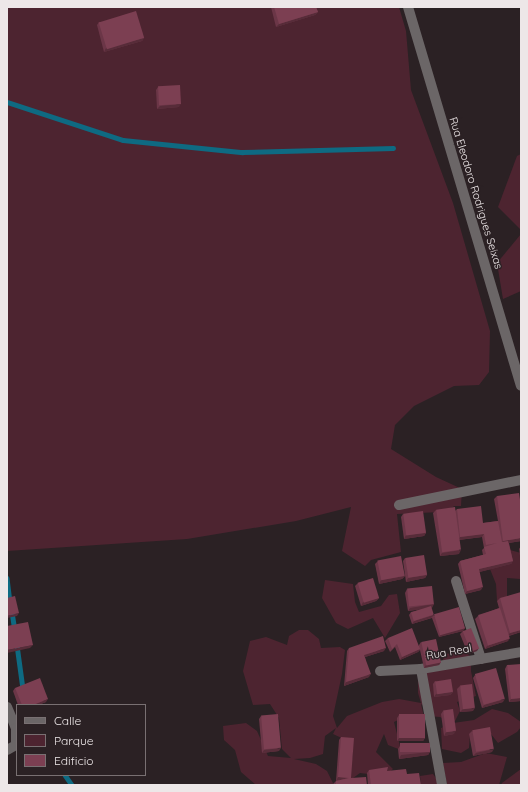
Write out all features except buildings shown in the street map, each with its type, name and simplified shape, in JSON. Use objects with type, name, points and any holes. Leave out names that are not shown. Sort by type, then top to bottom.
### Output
[{"type":"street","name":"Rua Eleodoro Rodrigues Seixas","points":[[408,7],[521,386]]},
{"type":"street","points":[[399,505],[521,480]]},
{"type":"street","points":[[456,581],[481,659]]},
{"type":"street","name":"Rua Real","points":[[380,671],[421,669],[521,652]]},
{"type":"street","points":[[421,669],[442,785]]},
{"type":"street","points":[[7,707],[16,728],[16,745],[7,750]]},
{"type":"green space","points":[[7,7],[399,7],[406,31],[411,90],[453,203],[490,331],[489,372],[479,385],[454,386],[414,406],[395,425],[391,449],[436,477],[462,489],[461,506],[455,506],[441,512],[397,514],[401,552],[371,560],[365,566],[342,551],[351,507],[296,521],[187,539],[7,551]]},
{"type":"green space","points":[[521,154],[521,230],[498,207],[517,156]]},
{"type":"green space","points":[[521,234],[521,291],[503,299],[497,263]]},
{"type":"green space","points":[[510,550],[521,553],[521,577],[520,579],[507,578],[507,598],[497,601],[496,584],[490,569],[511,564]]},
{"type":"green space","points":[[325,580],[353,584],[355,602],[359,612],[381,606],[389,595],[397,594],[400,613],[385,638],[373,618],[348,629],[336,623],[322,598]]},
{"type":"green space","points":[[299,630],[308,630],[319,639],[321,648],[340,647],[345,650],[342,674],[333,716],[337,728],[347,716],[382,702],[399,699],[421,703],[418,693],[418,678],[443,660],[444,655],[451,652],[463,650],[471,657],[471,671],[476,696],[457,702],[460,711],[455,721],[448,721],[440,717],[428,716],[427,709],[421,704],[425,721],[410,714],[394,722],[401,750],[388,745],[384,734],[376,752],[393,769],[385,776],[360,773],[349,781],[353,752],[348,741],[333,734],[336,728],[325,736],[323,754],[310,758],[294,759],[316,764],[327,771],[334,785],[256,785],[241,772],[235,750],[224,740],[223,726],[246,723],[257,731],[268,756],[291,758],[282,749],[279,718],[270,704],[253,705],[243,671],[250,641],[266,637],[287,645],[289,636]]},
{"type":"green space","points":[[492,709],[508,713],[521,722],[521,727],[517,732],[498,743],[491,734],[470,734],[469,748],[461,753],[442,749],[441,728],[453,723],[474,720]]},
{"type":"green space","points":[[486,753],[507,757],[499,785],[447,785],[443,763],[461,762]]},
{"type":"green space","points":[[521,769],[521,785],[501,785],[502,783]]},
{"type":"green space","points":[[433,774],[438,781],[437,785],[421,785],[420,776]]},
{"type":"waterway","points":[[7,102],[123,140],[242,152],[393,148]]},
{"type":"waterway","points":[[7,578],[10,602]]},
{"type":"waterway","points":[[12,612],[15,630]]},
{"type":"waterway","points":[[17,645],[23,689]]},
{"type":"waterway","points":[[66,776],[72,785]]}]
